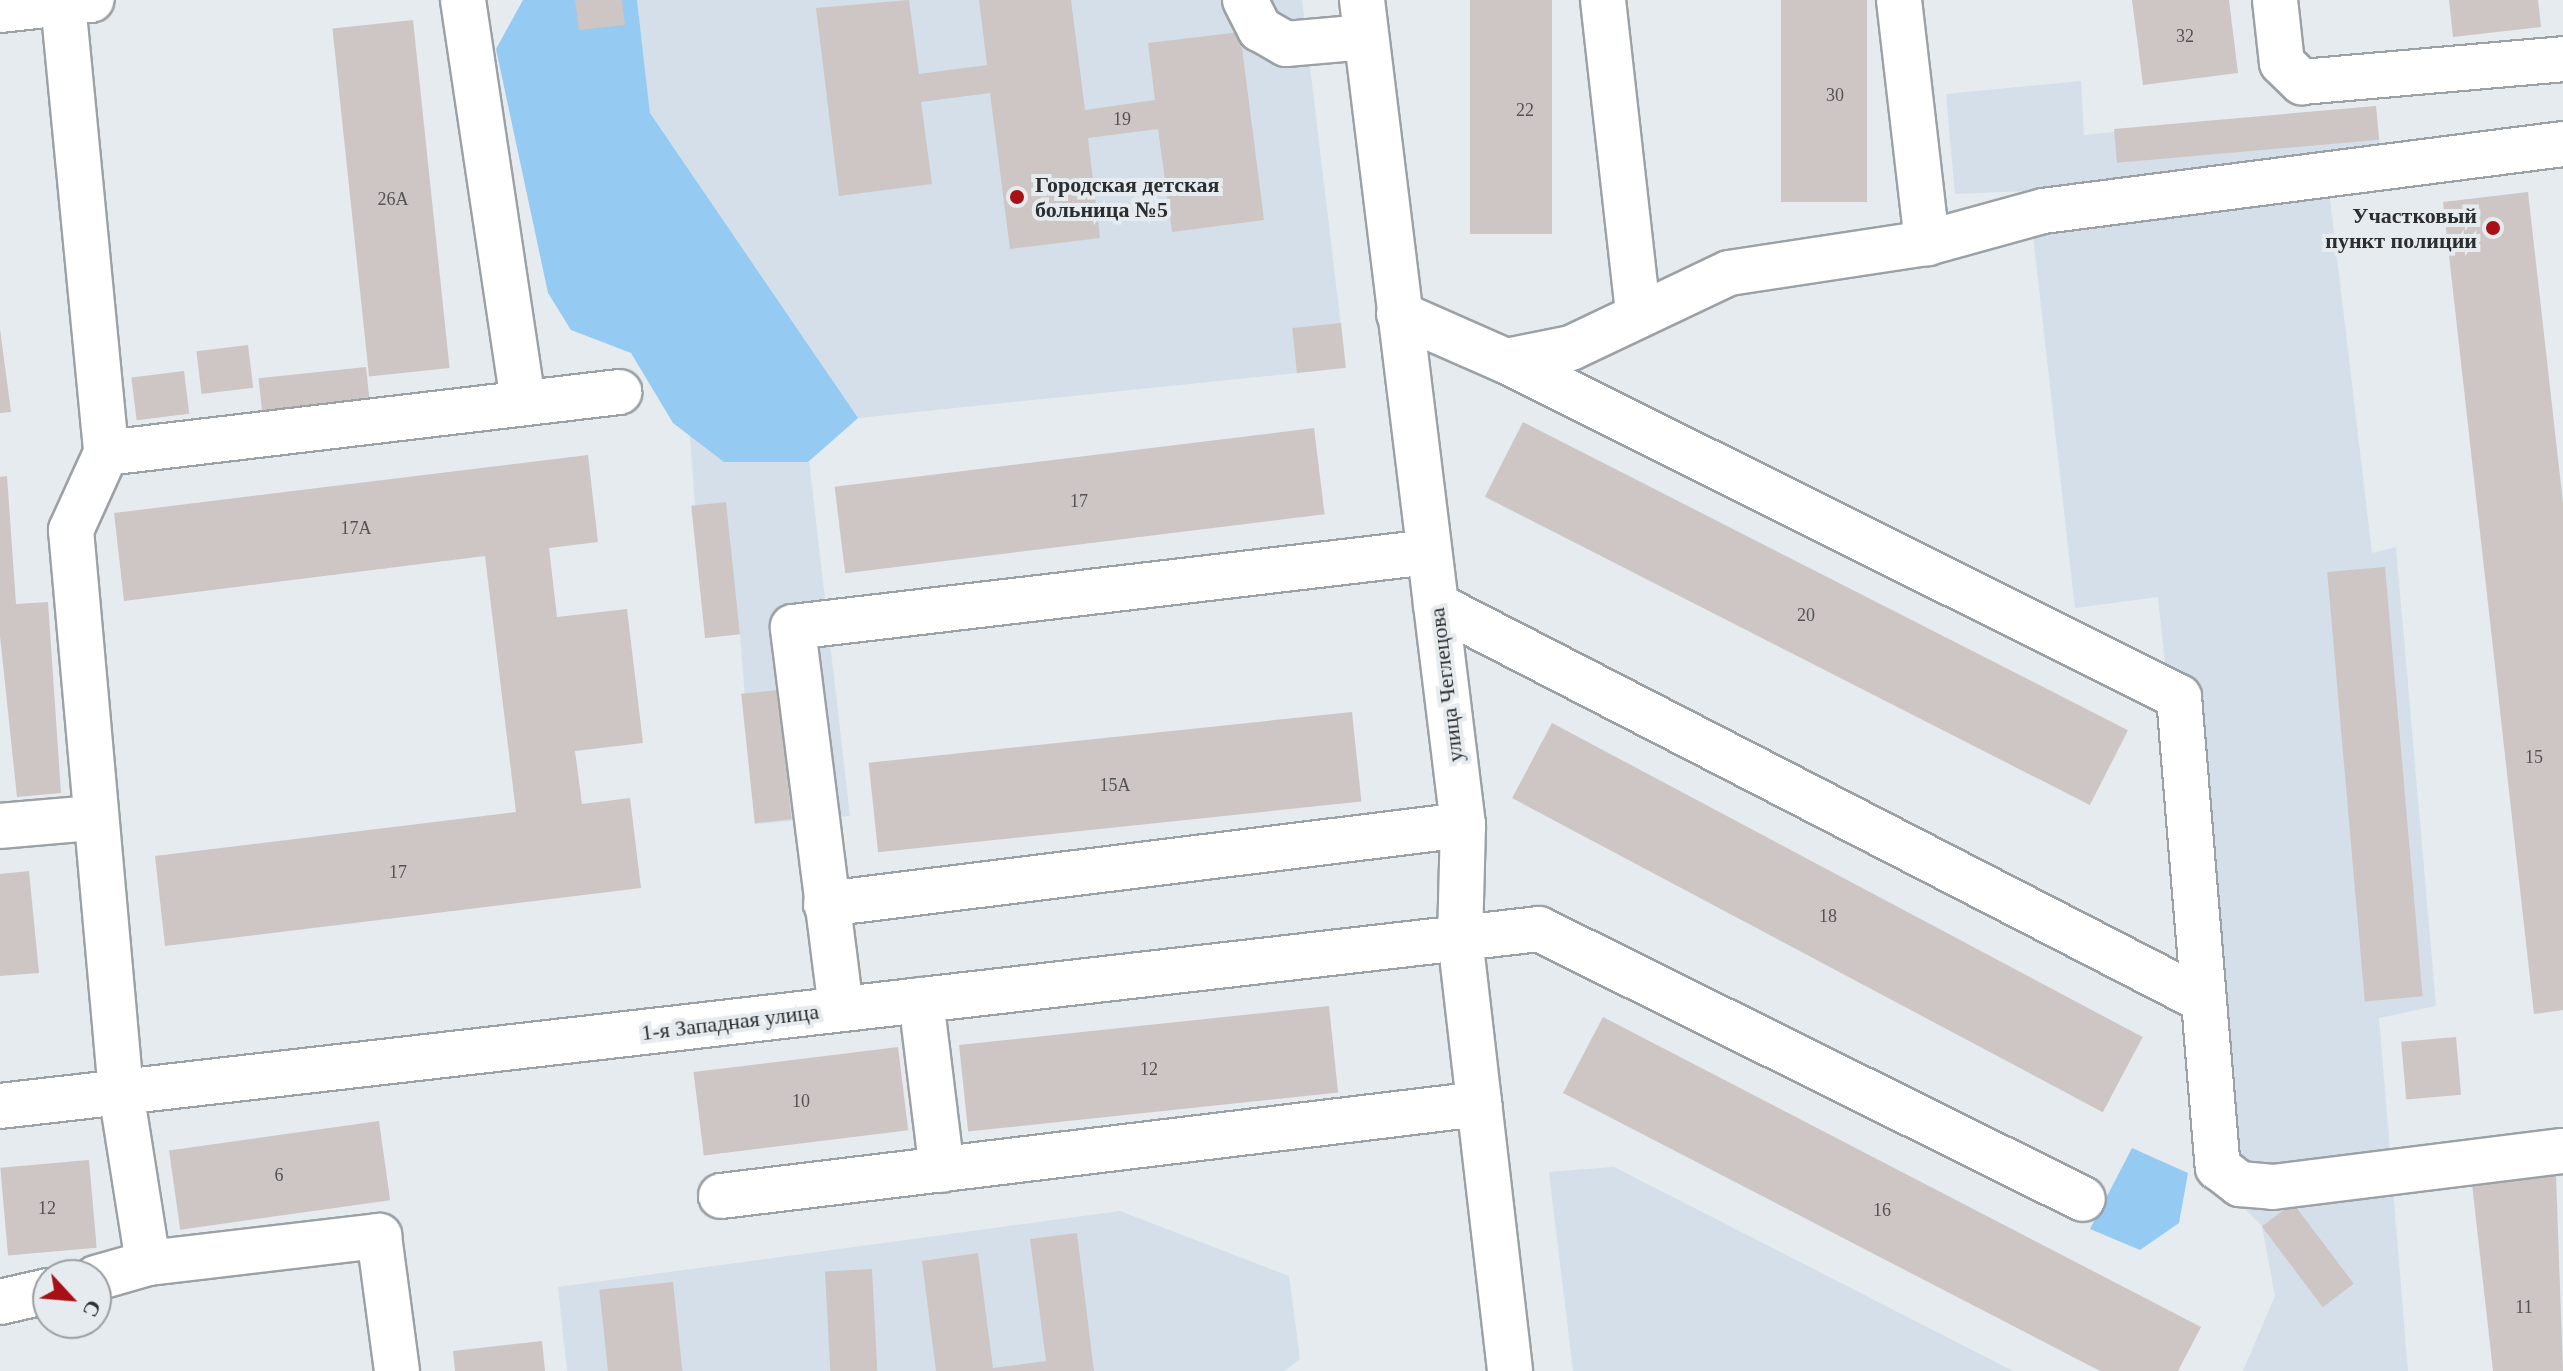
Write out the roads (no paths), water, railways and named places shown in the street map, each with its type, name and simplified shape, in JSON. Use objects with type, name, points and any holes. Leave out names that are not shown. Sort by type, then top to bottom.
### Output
[{"type":"street","points":[[463,0],[523,401]]},
{"type":"street","points":[[1245,0],[1260,29],[1286,44],[1364,18]]},
{"type":"street","points":[[1603,0],[1638,313]]},
{"type":"street","points":[[1899,0],[1927,243]]},
{"type":"street","points":[[2275,0],[2282,63],[2302,82],[2563,59]]},
{"type":"street","points":[[0,10],[77,2],[106,453],[71,530],[92,818],[121,1092],[148,1263]]},
{"type":"street","name":"улица Чеглецова","points":[[1364,18],[1463,825],[1460,938],[1510,1371]]},
{"type":"street","points":[[1506,361],[1571,348],[1638,313],[1729,273],[1927,243],[2043,211],[2563,144]]},
{"type":"street","points":[[1399,314],[1506,361],[2179,697],[2201,999],[2218,1167],[2240,1184],[2334,1181],[2563,1151]]},
{"type":"street","points":[[106,453],[619,392]]},
{"type":"street","points":[[841,1009],[793,627],[1429,552]]},
{"type":"street","points":[[1436,605],[2201,999]]},
{"type":"street","points":[[0,826],[92,818]]},
{"type":"street","points":[[826,904],[1463,825]]},
{"type":"street","name":"1-я Западная улица","points":[[0,1106],[1539,929],[2083,1199]]},
{"type":"street","points":[[921,1000],[942,1170]]},
{"type":"street","points":[[721,1196],[1479,1104]]},
{"type":"street","points":[[112,1273],[148,1263],[379,1236],[397,1371]]},
{"type":"street","points":[[0,1302],[32,1295]]},
{"type":"place","name":"Городская детская больница №5","points":[[1017,197]]},
{"type":"place","name":"Участковый пункт полиции","points":[[2493,228]]}]
